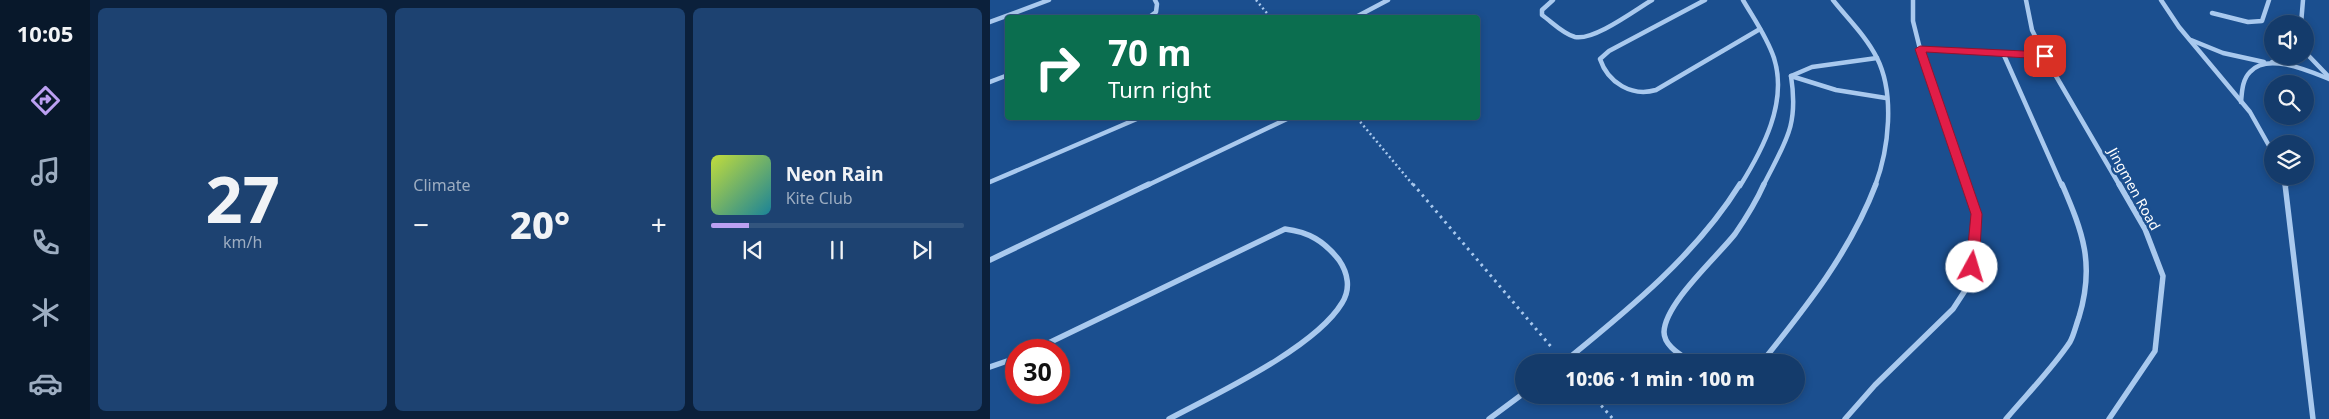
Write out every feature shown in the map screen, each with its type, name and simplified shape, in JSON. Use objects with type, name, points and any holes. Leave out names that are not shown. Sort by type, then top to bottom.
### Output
[{"type":"street","points":[[1009,15],[1049,0]]},
{"type":"street","points":[[1152,15],[1156,12],[1157,4],[1155,0]]},
{"type":"street","points":[[1360,15],[1388,0]]},
{"type":"street","points":[[1553,0],[1542,10],[1542,15],[1567,33],[1581,37],[1596,31],[1652,0]]},
{"type":"street","points":[[1705,0],[1609,51],[1600,59],[1601,66],[1630,91],[1644,93],[1656,90],[1760,29]]},
{"type":"street","points":[[1575,354],[1630,308],[1691,248],[1738,191],[1772,124],[1778,79],[1774,60],[1760,29],[1743,0]]},
{"type":"street","points":[[1768,354],[1846,249],[1864,215],[1878,182],[1887,127],[1886,98],[1882,70],[1877,58],[1833,0]]},
{"type":"street","points":[[1846,419],[1875,385],[1953,310],[1968,286],[1972,267],[1976,214],[1920,49],[1912,21],[1913,0]]},
{"type":"street","name":"Jingmen Road","points":[[2026,0],[2032,30],[2045,56],[2145,229],[2162,276],[2155,351],[2109,419]]},
{"type":"street","points":[[2161,0],[2189,39],[2250,112],[2264,137]]},
{"type":"street","points":[[2212,12],[2248,22],[2262,21],[2267,11],[2269,0]]},
{"type":"street","points":[[2302,15],[2303,0]]},
{"type":"street","points":[[990,22],[1005,16]]},
{"type":"street","points":[[2189,39],[2223,53],[2264,62]]},
{"type":"street","points":[[1920,49],[2045,56]]},
{"type":"street","points":[[2003,53],[2072,208],[2085,250],[2088,273],[2086,297],[2071,341],[2006,419]]},
{"type":"street","points":[[1791,76],[1812,68],[1877,58]]},
{"type":"street","points":[[2314,62],[2329,78]]},
{"type":"street","points":[[2241,102],[2241,90],[2246,74],[2251,68],[2264,63]]},
{"type":"street","points":[[2280,65],[2329,78]]},
{"type":"street","points":[[1791,76],[1836,90],[1886,98]]},
{"type":"street","points":[[1679,354],[1666,340],[1664,332],[1666,321],[1675,304],[1735,234],[1765,183],[1791,128],[1796,104],[1791,76]]},
{"type":"street","points":[[990,82],[1005,77]]},
{"type":"street","points":[[990,182],[1134,120]]},
{"type":"street","points":[[990,260],[1285,120]]},
{"type":"street","points":[[2285,185],[2313,419]]},
{"type":"street","points":[[1057,339],[1285,229],[1307,231],[1325,243],[1344,266],[1349,283],[1342,304],[1327,322],[1306,340],[1169,419]]},
{"type":"street","points":[[990,367],[1005,362]]},
{"type":"street","points":[[1489,419],[1515,400]]},
{"type":"path","points":[[1256,0],[1268,15]]},
{"type":"path","points":[[1359,120],[1558,354]]},
{"type":"path","points":[[1600,404],[1613,419]]},
{"type":"route","points":[[1972,267],[1976,237],[1976,214],[1920,49],[2045,56]]}]
